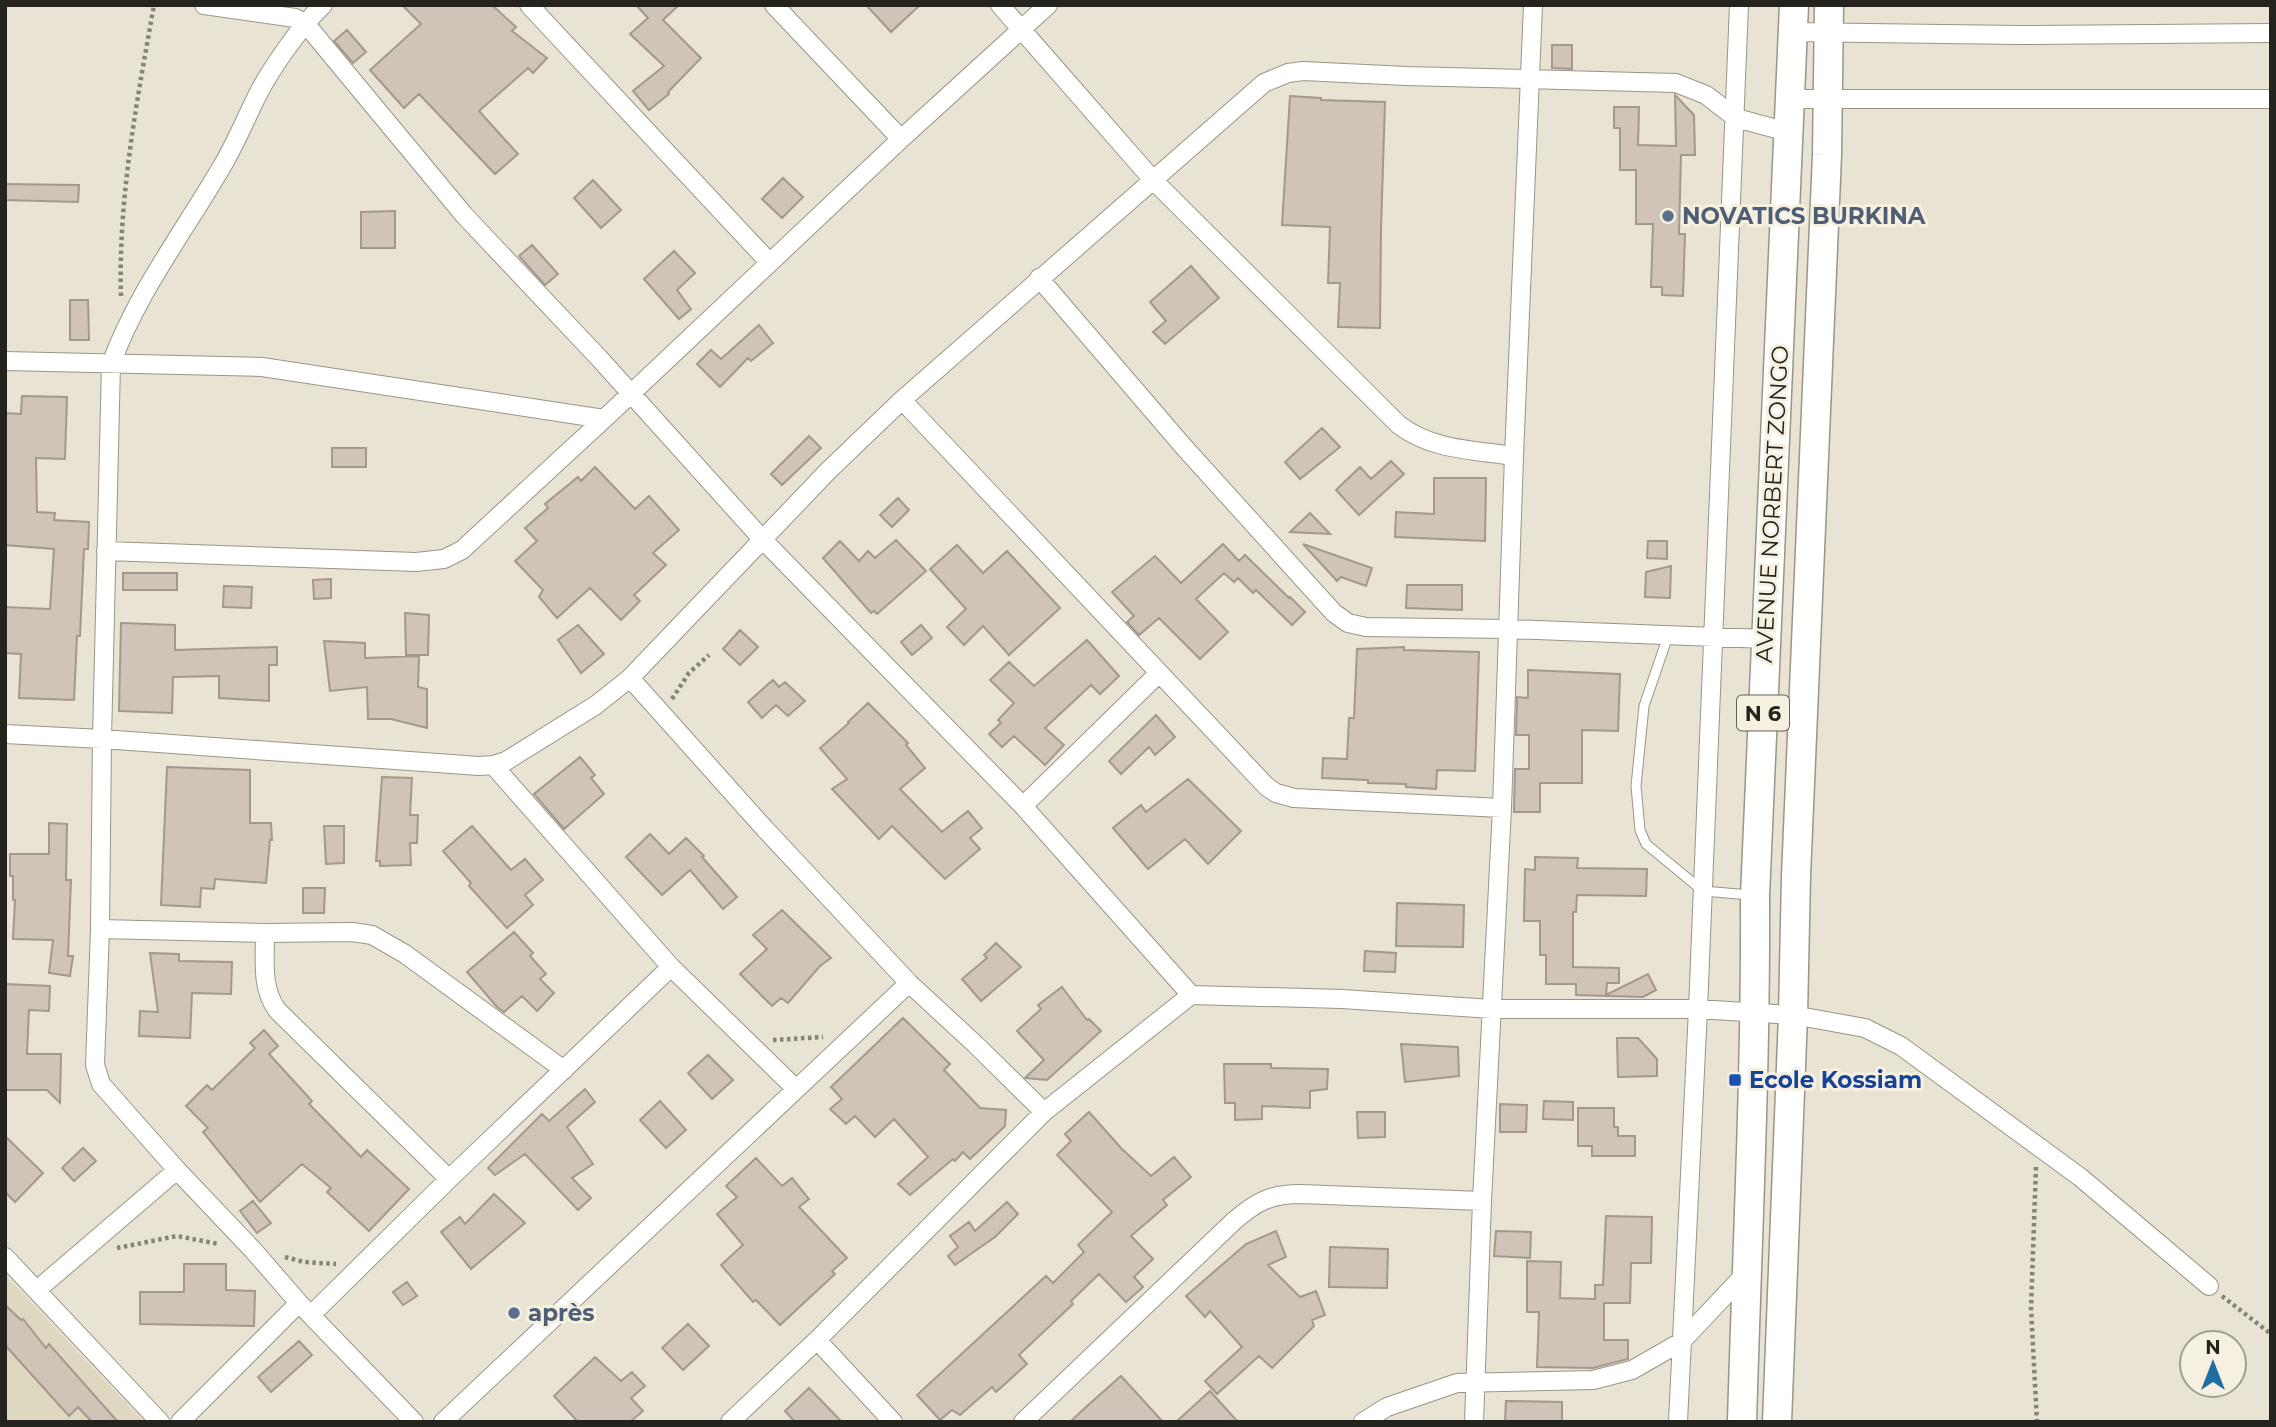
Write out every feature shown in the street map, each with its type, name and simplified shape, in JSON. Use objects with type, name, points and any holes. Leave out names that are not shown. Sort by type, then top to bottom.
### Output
[{"type":"main road","name":"AVENUE NORBERT ZONGO","points":[[1742,1422],[1751,1085],[1756,1013],[1755,896],[1793,19]]},
{"type":"main road","name":"AVENUE NORBERT ZONGO","points":[[1777,1422],[1829,19]]},
{"type":"street","points":[[204,5],[287,17],[305,23],[464,215],[631,393],[763,540],[1023,806],[1191,995]]},
{"type":"street","points":[[323,5],[305,23],[258,93],[221,169],[150,281],[122,335],[111,364],[100,929],[95,1054],[97,1077],[101,1084],[305,1309],[414,1422]]},
{"type":"street","points":[[529,5],[769,262]]},
{"type":"street","points":[[774,5],[901,139]]},
{"type":"street","points":[[1000,5],[1153,180],[1399,425],[1419,439],[1434,444],[1514,456]]},
{"type":"street","points":[[106,551],[416,562],[444,559],[463,550],[901,139],[1048,5]]},
{"type":"street","points":[[1474,1422],[1502,808],[1533,5]]},
{"type":"street","points":[[1678,1422],[1714,638],[1739,5]]},
{"type":"street","points":[[1793,19],[1829,19],[2019,35],[2271,33]]},
{"type":"street","points":[[5,734],[479,765],[493,765],[518,754],[596,705],[629,678],[828,471],[902,400],[1264,83],[1288,73],[1303,71],[1676,83],[1706,95],[1736,118],[1788,132]]},
{"type":"street","points":[[1790,99],[2271,99]]},
{"type":"street","points":[[1039,278],[1183,446],[1348,623],[1366,627],[1508,629],[1766,639]]},
{"type":"street","points":[[5,361],[262,367],[604,419]]},
{"type":"street","points":[[902,400],[1267,788],[1283,796],[1502,808]]},
{"type":"street","points":[[1023,806],[1158,674]]},
{"type":"street","points":[[629,678],[909,983],[1044,1112]]},
{"type":"street","points":[[493,765],[671,967],[795,1088]]},
{"type":"street","points":[[100,929],[352,932],[372,935],[422,966],[564,1070]]},
{"type":"street","points":[[265,933],[265,987],[271,1002],[449,1179]]},
{"type":"street","points":[[180,1422],[305,1309],[361,1266],[671,967]]},
{"type":"street","points":[[443,1422],[909,983]]},
{"type":"street","points":[[730,1422],[817,1340],[1044,1112],[1191,995],[1342,999],[1492,1009],[1698,1009],[1793,1015],[1865,1028],[1901,1046],[2080,1177],[2209,1286]]},
{"type":"street","points":[[37,1290],[177,1170]]},
{"type":"street","points":[[1023,1422],[1234,1221],[1266,1199],[1281,1194],[1300,1194],[1482,1201]]},
{"type":"street","points":[[5,1257],[160,1422]]},
{"type":"street","points":[[1365,1421],[1387,1407],[1457,1383],[1593,1380],[1632,1370],[1681,1342],[1746,1273]]},
{"type":"street","points":[[817,1340],[893,1422]]},
{"type":"lane","points":[[1668,636],[1644,706],[1636,786],[1640,830],[1646,844],[1703,891],[1755,896]]},
{"type":"path","points":[[122,335],[120,255],[138,94],[154,5]]},
{"type":"path","points":[[660,712],[678,692],[689,673],[709,655]]},
{"type":"path","points":[[747,1042],[852,1036]]},
{"type":"path","points":[[2037,1146],[2031,1308],[2037,1422]]},
{"type":"path","points":[[114,1249],[177,1236],[304,1262],[361,1266]]},
{"type":"path","points":[[2209,1286],[2271,1334]]},
{"type":"shaded area","points":[[5,1275],[28,1299],[144,1422],[5,1422]]},
{"type":"building","points":[[402,5],[492,5],[516,27],[512,31],[547,58],[533,73],[528,68],[479,111],[518,154],[495,174],[419,94],[404,108],[370,70],[421,24]]},
{"type":"building","points":[[636,5],[679,5],[663,20],[701,58],[669,94],[649,110],[633,91],[664,66],[630,34],[648,18]]},
{"type":"building","points":[[866,5],[920,5],[891,32]]},
{"type":"building","points":[[347,30],[366,52],[353,63],[334,41]]},
{"type":"building","points":[[1552,45],[1572,45],[1572,69],[1552,68]]},
{"type":"building","points":[[1675,95],[1694,115],[1695,155],[1681,155],[1679,234],[1685,234],[1683,296],[1662,295],[1662,287],[1651,287],[1653,224],[1636,224],[1636,170],[1620,170],[1620,128],[1614,128],[1614,107],[1639,107],[1638,145],[1676,146]]},
{"type":"building","points":[[1290,96],[1385,102],[1380,328],[1338,327],[1340,283],[1328,283],[1330,227],[1282,225]]},
{"type":"building","points":[[783,178],[803,197],[782,218],[762,199]]},
{"type":"building","points":[[593,180],[621,210],[601,228],[574,198]]},
{"type":"building","points":[[5,184],[79,185],[78,202],[5,200]]},
{"type":"building","points":[[395,211],[395,248],[361,248],[361,212]]},
{"type":"building","points":[[532,245],[558,274],[545,285],[519,256]]},
{"type":"building","points":[[674,251],[695,273],[677,290],[691,309],[679,319],[644,279]]},
{"type":"building","points":[[1191,266],[1219,298],[1165,344],[1153,332],[1166,321],[1150,302]]},
{"type":"building","points":[[70,300],[88,300],[89,340],[70,340]]},
{"type":"building","points":[[759,325],[773,343],[751,361],[748,358],[720,387],[697,364],[711,350],[721,359]]},
{"type":"building","points":[[22,396],[67,397],[65,459],[36,458],[37,512],[55,513],[54,520],[89,522],[88,549],[84,549],[74,700],[19,698],[21,654],[5,653],[5,607],[50,609],[54,549],[5,545],[5,413],[21,414]]},
{"type":"building","points":[[1322,428],[1340,447],[1300,479],[1285,462]]},
{"type":"building","points":[[809,436],[821,448],[782,485],[771,474]]},
{"type":"building","points":[[332,448],[366,448],[366,467],[332,467]]},
{"type":"building","points":[[1391,461],[1404,474],[1359,515],[1336,490],[1360,467],[1371,479]]},
{"type":"building","points":[[595,467],[635,509],[649,496],[679,530],[653,553],[666,565],[634,595],[640,601],[621,620],[590,588],[557,618],[539,597],[543,590],[515,561],[537,541],[525,528],[548,508],[545,504],[578,477],[581,481]]},
{"type":"building","points":[[1434,478],[1486,478],[1485,541],[1395,537],[1396,512],[1434,514]]},
{"type":"building","points":[[898,498],[909,510],[892,527],[880,515]]},
{"type":"building","points":[[1310,513],[1330,534],[1290,532]]},
{"type":"building","points":[[896,540],[926,571],[877,614],[874,611],[871,613],[823,558],[840,541],[859,561],[868,551],[875,558]]},
{"type":"building","points":[[1648,541],[1667,541],[1667,559],[1647,558]]},
{"type":"building","points":[[1223,544],[1239,561],[1245,555],[1305,612],[1292,625],[1256,590],[1253,593],[1238,578],[1234,582],[1224,573],[1196,599],[1228,632],[1200,659],[1159,618],[1139,635],[1127,622],[1134,616],[1112,592],[1155,556],[1181,583]]},
{"type":"building","points":[[1303,544],[1372,568],[1366,586],[1341,577],[1337,581]]},
{"type":"building","points":[[957,545],[983,573],[1007,551],[1060,608],[1009,655],[983,626],[964,645],[947,627],[966,609],[930,569]]},
{"type":"building","points":[[1671,566],[1670,598],[1645,597],[1646,572]]},
{"type":"building","points":[[123,573],[177,573],[177,590],[123,590]]},
{"type":"building","points":[[331,579],[331,598],[314,599],[313,580]]},
{"type":"building","points":[[1407,585],[1462,585],[1462,610],[1406,608]]},
{"type":"building","points":[[224,586],[252,587],[251,608],[223,607]]},
{"type":"building","points":[[405,613],[429,615],[428,655],[406,655]]},
{"type":"building","points":[[121,623],[175,625],[175,650],[277,647],[277,665],[269,665],[269,701],[219,698],[219,676],[173,677],[172,713],[119,711]]},
{"type":"building","points":[[578,625],[604,654],[581,673],[558,640]]},
{"type":"building","points":[[921,625],[932,638],[912,655],[901,642]]},
{"type":"building","points":[[740,630],[758,647],[740,665],[723,649]]},
{"type":"building","points":[[1087,640],[1119,676],[1100,694],[1091,685],[1045,728],[1064,745],[1045,765],[1014,736],[1002,747],[989,734],[1001,723],[998,720],[1014,703],[990,680],[1009,662],[1034,686]]},
{"type":"building","points":[[324,641],[365,643],[365,658],[419,656],[418,687],[427,689],[427,728],[391,719],[368,719],[367,687],[330,691]]},
{"type":"building","points":[[1404,647],[1404,650],[1479,652],[1475,771],[1437,770],[1436,789],[1406,787],[1406,784],[1368,783],[1368,780],[1322,778],[1323,758],[1347,759],[1349,718],[1354,718],[1357,649]]},
{"type":"building","points":[[1528,670],[1620,674],[1618,731],[1582,730],[1582,783],[1540,783],[1540,812],[1514,812],[1515,769],[1529,769],[1529,735],[1516,735],[1517,697],[1528,698]]},
{"type":"building","points":[[773,680],[779,687],[785,682],[805,701],[788,716],[776,705],[762,718],[748,702]]},
{"type":"building","points":[[868,703],[908,743],[906,745],[925,768],[900,789],[942,832],[968,811],[982,828],[970,838],[980,849],[945,879],[892,826],[879,839],[832,789],[847,779],[820,748]]},
{"type":"building","points":[[1156,715],[1175,737],[1155,755],[1149,747],[1121,774],[1109,761]]},
{"type":"building","points":[[580,757],[595,775],[591,778],[604,794],[564,829],[534,794]]},
{"type":"building","points":[[167,767],[250,770],[250,823],[271,823],[272,840],[266,883],[215,879],[214,889],[201,888],[200,907],[161,905]]},
{"type":"building","points":[[382,777],[412,778],[410,815],[418,815],[417,843],[410,843],[411,865],[380,866],[380,861],[376,861]]},
{"type":"building","points":[[1188,779],[1241,831],[1208,864],[1185,839],[1148,869],[1113,828],[1141,805],[1146,812]]},
{"type":"building","points":[[49,823],[67,824],[66,880],[71,880],[68,956],[73,956],[70,976],[49,973],[53,940],[13,939],[15,900],[13,876],[10,876],[10,854],[49,854]]},
{"type":"building","points":[[324,826],[344,826],[344,863],[326,864]]},
{"type":"building","points":[[472,826],[511,870],[525,859],[543,880],[525,895],[533,905],[507,928],[469,886],[471,883],[443,851]]},
{"type":"building","points":[[650,834],[669,854],[686,838],[737,897],[723,909],[690,870],[662,895],[626,857]]},
{"type":"building","points":[[1535,857],[1578,858],[1577,868],[1647,869],[1646,896],[1577,895],[1576,912],[1573,912],[1573,967],[1619,968],[1619,983],[1607,983],[1606,995],[1648,974],[1656,990],[1643,997],[1576,995],[1576,984],[1546,984],[1546,955],[1540,955],[1540,921],[1524,921],[1525,869],[1535,870]]},
{"type":"building","points":[[303,888],[325,888],[324,913],[303,913]]},
{"type":"building","points":[[1397,903],[1464,905],[1463,947],[1396,946]]},
{"type":"building","points":[[782,910],[831,958],[820,966],[788,1003],[781,998],[772,1006],[740,974],[767,949],[753,935]]},
{"type":"building","points":[[514,932],[533,953],[530,956],[546,974],[540,979],[554,993],[537,1011],[522,996],[504,1012],[467,972]]},
{"type":"building","points":[[996,943],[1021,967],[981,1001],[962,979],[987,958],[984,955]]},
{"type":"building","points":[[1365,951],[1396,953],[1395,972],[1364,971]]},
{"type":"building","points":[[150,953],[179,954],[179,961],[232,962],[231,994],[192,993],[190,1038],[139,1036],[140,1011],[158,1012]]},
{"type":"building","points":[[5,984],[50,986],[49,1011],[29,1010],[27,1054],[61,1054],[60,1103],[47,1090],[5,1090]]},
{"type":"building","points":[[1062,987],[1087,1020],[1101,1031],[1047,1080],[1025,1078],[1044,1060],[1017,1031],[1041,1009],[1038,1005]]},
{"type":"building","points":[[903,1018],[950,1064],[944,1070],[980,1108],[1006,1110],[1005,1126],[970,1159],[963,1152],[910,1195],[898,1184],[928,1157],[894,1119],[875,1137],[855,1116],[846,1124],[830,1109],[842,1099],[831,1087]]},
{"type":"building","points":[[264,1030],[278,1046],[269,1054],[312,1101],[309,1104],[361,1157],[367,1150],[409,1189],[369,1231],[327,1192],[331,1188],[302,1164],[260,1202],[203,1132],[208,1128],[186,1106],[207,1085],[212,1090],[255,1048],[250,1043]]},
{"type":"building","points":[[1617,1038],[1638,1038],[1657,1059],[1657,1076],[1618,1077]]},
{"type":"building","points":[[1401,1044],[1458,1047],[1459,1076],[1405,1082]]},
{"type":"building","points":[[708,1055],[733,1080],[712,1099],[688,1073]]},
{"type":"building","points":[[1224,1064],[1271,1064],[1271,1068],[1328,1069],[1327,1089],[1310,1091],[1310,1108],[1262,1106],[1262,1119],[1235,1120],[1235,1103],[1225,1103]]},
{"type":"building","points":[[585,1089],[595,1102],[567,1127],[593,1164],[572,1178],[591,1198],[578,1210],[525,1154],[495,1175],[488,1168],[542,1114],[549,1121]]},
{"type":"building","points":[[660,1101],[686,1130],[666,1148],[640,1120]]},
{"type":"building","points":[[1544,1101],[1573,1102],[1573,1120],[1543,1119]]},
{"type":"building","points":[[1500,1104],[1527,1105],[1526,1132],[1500,1132]]},
{"type":"building","points":[[1578,1108],[1614,1108],[1614,1127],[1618,1127],[1618,1136],[1635,1136],[1635,1156],[1592,1156],[1592,1146],[1578,1146]]},
{"type":"building","points":[[1089,1112],[1151,1176],[1174,1157],[1191,1177],[1163,1200],[1167,1205],[1131,1236],[1153,1259],[1134,1277],[1143,1287],[1126,1302],[1099,1274],[1071,1301],[1073,1304],[1019,1355],[1027,1364],[996,1392],[992,1387],[960,1415],[952,1410],[940,1420],[917,1395],[1046,1276],[1053,1283],[1084,1252],[1078,1245],[1112,1212],[1057,1155],[1071,1141],[1065,1134]]},
{"type":"building","points":[[1357,1112],[1385,1112],[1385,1137],[1358,1138]]},
{"type":"building","points":[[5,1136],[43,1173],[15,1202],[5,1192]]},
{"type":"building","points":[[83,1148],[96,1161],[74,1181],[62,1168]]},
{"type":"building","points":[[756,1158],[782,1186],[792,1178],[809,1199],[799,1207],[847,1258],[832,1271],[835,1274],[780,1325],[756,1300],[753,1302],[721,1265],[743,1245],[717,1214],[737,1197],[726,1186]]},
{"type":"building","points":[[494,1194],[525,1223],[471,1269],[441,1232],[460,1217],[465,1224]]},
{"type":"building","points":[[253,1201],[271,1223],[257,1233],[240,1211]]},
{"type":"building","points":[[1007,1202],[1018,1214],[995,1237],[955,1265],[948,1256],[958,1247],[950,1236],[969,1222],[975,1231]]},
{"type":"building","points":[[1606,1216],[1652,1217],[1651,1263],[1631,1263],[1630,1303],[1604,1303],[1604,1340],[1628,1340],[1628,1359],[1593,1368],[1537,1367],[1539,1312],[1527,1312],[1527,1261],[1561,1262],[1560,1298],[1595,1299],[1595,1285],[1603,1285]]},
{"type":"building","points":[[1276,1231],[1286,1257],[1268,1265],[1300,1297],[1316,1291],[1325,1315],[1312,1320],[1314,1326],[1272,1368],[1259,1356],[1217,1394],[1205,1381],[1242,1347],[1210,1311],[1205,1317],[1186,1296],[1246,1244]]},
{"type":"building","points":[[1496,1231],[1531,1232],[1530,1258],[1494,1256]]},
{"type":"building","points":[[1330,1247],[1388,1249],[1387,1288],[1329,1287]]},
{"type":"building","points":[[184,1264],[226,1264],[226,1290],[255,1291],[254,1326],[140,1324],[140,1292],[184,1292]]},
{"type":"building","points":[[407,1282],[417,1296],[403,1305],[393,1292]]},
{"type":"building","points":[[5,1305],[23,1319],[46,1348],[49,1344],[118,1422],[92,1422],[78,1407],[69,1416],[5,1345]]},
{"type":"building","points":[[688,1324],[709,1346],[683,1370],[662,1348]]},
{"type":"building","points":[[299,1341],[312,1355],[271,1392],[258,1377]]},
{"type":"building","points":[[595,1357],[621,1381],[632,1372],[645,1386],[631,1398],[643,1411],[630,1422],[578,1422],[554,1396]]},
{"type":"building","points":[[1121,1376],[1163,1422],[1070,1422],[1086,1407]]},
{"type":"building","points":[[809,1388],[842,1422],[795,1422],[785,1411]]},
{"type":"building","points":[[1210,1391],[1238,1422],[1176,1422]]},
{"type":"building","points":[[1506,1401],[1562,1402],[1562,1422],[1505,1422]]},
{"type":"place","name":"NOVATICS BURKINA","points":[[1668,216]]},
{"type":"place","name":"Ecole Kossiam","points":[[1735,1080]]},
{"type":"place","name":"après","points":[[514,1313]]}]
